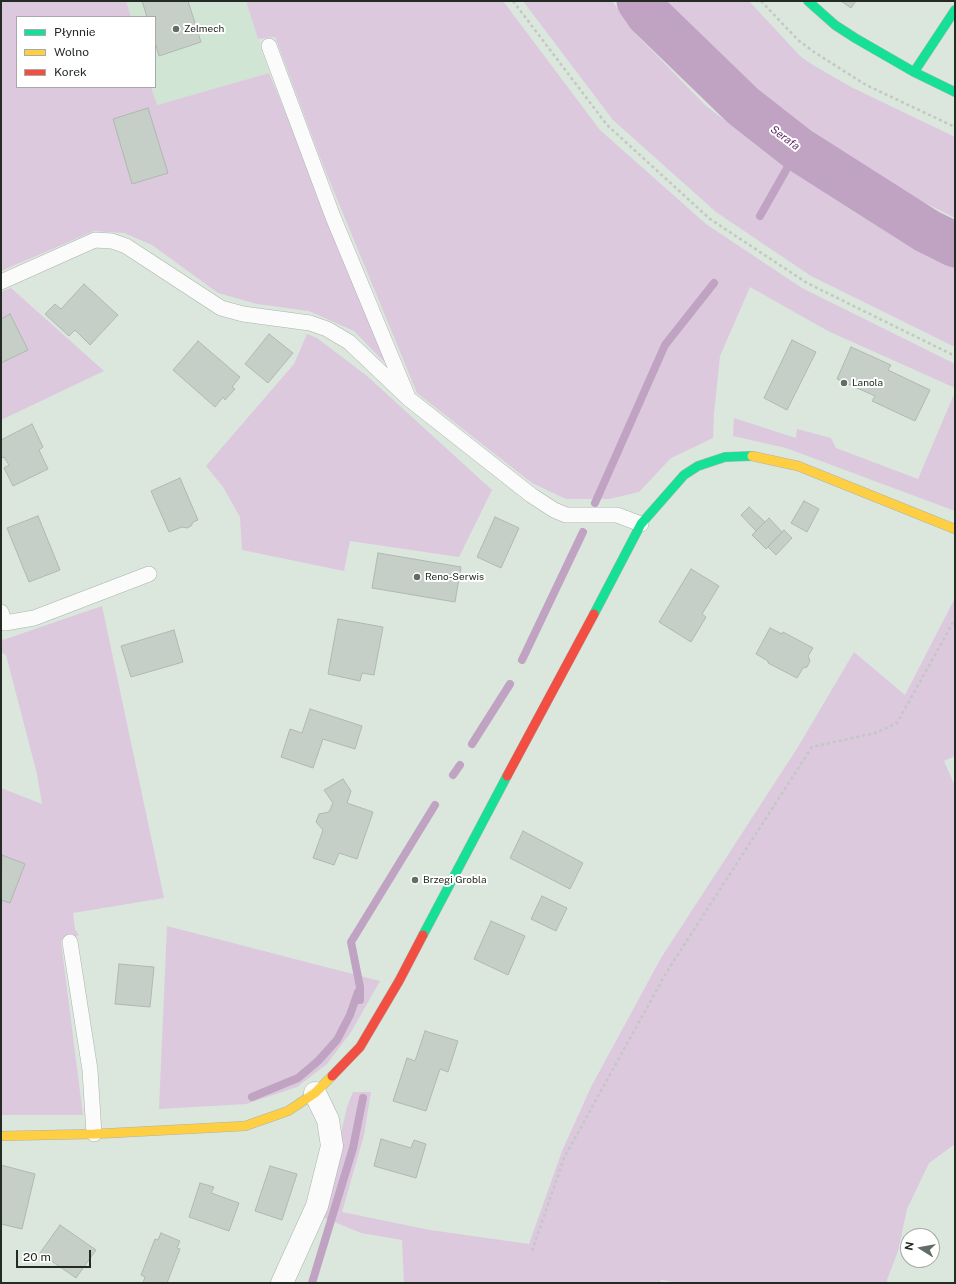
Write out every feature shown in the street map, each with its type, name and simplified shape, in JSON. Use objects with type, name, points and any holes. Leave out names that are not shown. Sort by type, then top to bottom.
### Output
[{"type":"street","points":[[808,1],[835,25],[914,72],[955,92]]},
{"type":"street","points":[[914,72],[955,10]]},
{"type":"street","points":[[1,1136],[94,1134],[245,1126],[288,1111],[315,1093],[360,1047],[399,981],[641,524],[663,497],[684,475],[713,460],[725,457],[741,456],[771,459],[798,466],[955,529]]},
{"type":"street","points":[[282,1283],[317,1206],[332,1146],[328,1120],[315,1093]]},
{"type":"lane","points":[[270,46],[333,217],[409,399]]},
{"type":"lane","points":[[1,282],[96,240],[112,241],[126,246],[140,254],[197,294],[221,308],[242,314],[310,322],[327,329],[348,342],[409,399],[531,495],[554,510],[566,515],[617,515],[641,524]]},
{"type":"lane","points":[[1,612],[5,623],[34,618],[149,574]]},
{"type":"lane","points":[[70,942],[90,1070],[94,1134]]},
{"type":"path","points":[[513,1],[607,125],[710,219],[806,283],[955,356]]},
{"type":"path","points":[[761,1],[798,40],[814,52],[866,85],[955,127]]},
{"type":"path","points":[[532,1251],[564,1158],[663,980],[812,747],[875,733],[897,723],[955,619]]},
{"type":"shaded area","points":[[1,1],[126,1],[131,16],[16,16],[16,88],[151,88],[157,105],[269,73],[392,370],[354,331],[309,311],[257,304],[218,293],[152,245],[124,233],[94,231],[1,271]]},
{"type":"shaded area","points":[[126,1],[246,1],[269,73],[157,105],[151,88],[156,88],[156,16],[131,16]]},
{"type":"shaded area","points":[[246,1],[503,1],[600,130],[706,224],[802,288],[955,364],[955,388],[828,331],[750,287],[720,356],[713,438],[671,458],[639,492],[609,499],[566,499],[532,483],[417,393],[321,160],[275,37],[258,39]]},
{"type":"shaded area","points":[[523,1],[612,1],[635,33],[706,106],[794,173],[955,267],[955,347],[811,276],[716,212],[613,120]]},
{"type":"shaded area","points":[[656,1],[749,1],[801,57],[813,65],[851,87],[955,137],[955,218],[849,164],[740,78]]},
{"type":"shaded area","points":[[11,288],[104,371],[1,420],[1,292]]},
{"type":"shaded area","points":[[307,334],[317,338],[367,376],[492,490],[459,557],[350,541],[344,571],[242,550],[240,517],[223,487],[206,466],[294,364]]},
{"type":"shaded area","points":[[955,392],[955,511],[786,448],[733,436],[734,418],[796,438],[797,429],[831,438],[836,448],[918,479]]},
{"type":"shaded area","points":[[955,598],[955,756],[944,761],[955,786],[955,1144],[929,1163],[907,1209],[903,1228],[900,1228],[898,1251],[887,1280],[888,1283],[680,1283],[661,1280],[660,1283],[404,1283],[402,1240],[361,1233],[320,1216],[325,1203],[347,1107],[353,1092],[371,1092],[364,1135],[342,1212],[430,1230],[529,1244],[562,1151],[591,1087],[661,958],[798,747],[854,652],[905,695]]},
{"type":"shaded area","points":[[102,606],[164,898],[73,913],[75,929],[79,935],[61,942],[83,1115],[1,1115],[1,788],[42,804],[37,774],[6,655],[1,652],[1,635],[3,640]]},
{"type":"shaded area","points":[[167,926],[380,981],[351,1032],[327,1064],[297,1087],[246,1104],[159,1109]]},
{"type":"building","name":"Zelmech","points":[[142,1],[188,1],[201,42],[159,56],[156,46],[156,16],[147,16]]},
{"type":"building","points":[[841,1],[856,1],[851,8]]},
{"type":"building","points":[[148,108],[168,173],[132,184],[113,119]]},
{"type":"building","points":[[84,284],[118,315],[90,345],[75,330],[69,336],[45,314],[55,304],[61,309]]},
{"type":"building","points":[[10,314],[28,350],[1,363],[1,319]]},
{"type":"building","points":[[269,334],[293,353],[268,383],[245,364]]},
{"type":"building","points":[[792,340],[816,352],[787,410],[764,398]]},
{"type":"building","points":[[198,341],[240,377],[232,387],[235,389],[225,400],[223,397],[215,407],[173,370]]},
{"type":"building","points":[[851,347],[891,365],[888,370],[930,390],[915,421],[872,401],[875,396],[837,379]]},
{"type":"building","points":[[32,424],[43,447],[39,450],[48,469],[13,486],[4,468],[9,465],[4,457],[1,458],[1,440]]},
{"type":"building","points":[[180,478],[198,520],[193,522],[191,526],[187,528],[182,527],[169,532],[151,491]]},
{"type":"building","points":[[804,501],[819,509],[807,532],[791,523]]},
{"type":"building","points":[[749,507],[765,522],[756,531],[741,515]]},
{"type":"building","points":[[38,516],[60,570],[29,582],[7,528]]},
{"type":"building","points":[[495,517],[519,528],[501,568],[477,557]]},
{"type":"building","points":[[769,518],[782,532],[766,549],[752,535]]},
{"type":"building","points":[[784,530],[792,538],[776,555],[768,547]]},
{"type":"building","name":"Reno-Serwis","points":[[378,553],[461,567],[455,602],[372,588]]},
{"type":"building","points":[[691,569],[719,586],[702,614],[706,617],[691,642],[659,622]]},
{"type":"building","points":[[338,619],[383,627],[374,675],[362,673],[360,681],[328,674]]},
{"type":"building","points":[[770,628],[782,634],[783,632],[813,648],[808,656],[810,661],[807,667],[803,668],[797,678],[768,663],[768,661],[756,654]]},
{"type":"building","points":[[174,630],[183,662],[131,677],[121,646]]},
{"type":"building","points":[[310,709],[362,726],[355,749],[323,739],[313,768],[281,757],[290,729],[302,733]]},
{"type":"building","points":[[343,779],[351,791],[347,803],[373,812],[357,859],[339,853],[334,865],[313,858],[323,830],[316,822],[319,814],[329,812],[333,803],[324,790]]},
{"type":"building","points":[[523,831],[583,863],[570,889],[510,858]]},
{"type":"building","points":[[2,855],[25,864],[10,903],[1,900]]},
{"type":"building","points":[[542,896],[567,908],[556,931],[531,919]]},
{"type":"building","points":[[491,921],[525,936],[508,975],[474,959]]},
{"type":"building","points":[[119,964],[154,967],[150,1007],[115,1004]]},
{"type":"building","points":[[425,1031],[458,1041],[448,1072],[440,1069],[426,1111],[393,1101],[407,1058],[415,1061]]},
{"type":"building","points":[[381,1139],[411,1148],[414,1140],[426,1144],[416,1178],[374,1166]]},
{"type":"building","points":[[1,1165],[35,1174],[22,1229],[1,1224]]},
{"type":"building","points":[[270,1166],[297,1174],[282,1220],[255,1211]]},
{"type":"building","points":[[200,1183],[214,1187],[211,1193],[239,1203],[229,1231],[189,1217]]},
{"type":"building","points":[[60,1225],[96,1250],[76,1278],[40,1253]]},
{"type":"building","points":[[161,1233],[180,1241],[177,1248],[180,1249],[167,1283],[143,1283],[145,1277],[141,1275],[155,1239],[158,1240]]},
{"type":"waterway","name":"Serafa","points":[[639,1],[648,14],[743,106],[798,149],[927,231],[955,245]]},
{"type":"waterway","points":[[760,216],[798,149]]},
{"type":"waterway","points":[[595,503],[665,345],[714,283]]},
{"type":"waterway","points":[[522,660],[583,532]]},
{"type":"waterway","points":[[472,744],[510,684]]},
{"type":"waterway","points":[[453,775],[460,765]]},
{"type":"waterway","points":[[360,1000],[360,987],[351,942],[435,805]]},
{"type":"waterway","points":[[252,1097],[298,1078],[318,1061],[337,1040],[350,1015],[358,992]]},
{"type":"waterway","points":[[312,1283],[353,1148],[363,1098]]},
{"type":"traffic: fast","points":[[808,1],[835,25],[855,38],[914,72],[955,92]]},
{"type":"traffic: fast","points":[[914,72],[955,10]]},
{"type":"traffic: fast","points":[[594,614],[641,524],[684,475],[698,466],[725,457],[752,456]]},
{"type":"traffic: fast","points":[[423,935],[507,776]]},
{"type":"traffic: slow","points":[[752,456],[798,466],[955,529]]},
{"type":"traffic: slow","points":[[1,1136],[94,1134],[245,1126],[288,1111],[315,1093],[332,1076]]},
{"type":"traffic: jam","points":[[507,776],[594,614]]},
{"type":"traffic: jam","points":[[332,1076],[360,1047],[399,981],[423,935]]},
{"type":"place","name":"Zelmech","points":[[176,29]]},
{"type":"place","name":"Lanola","points":[[844,383]]},
{"type":"place","name":"Reno-Serwis","points":[[417,577]]},
{"type":"place","name":"Brzegi Grobla","points":[[415,880]]}]
